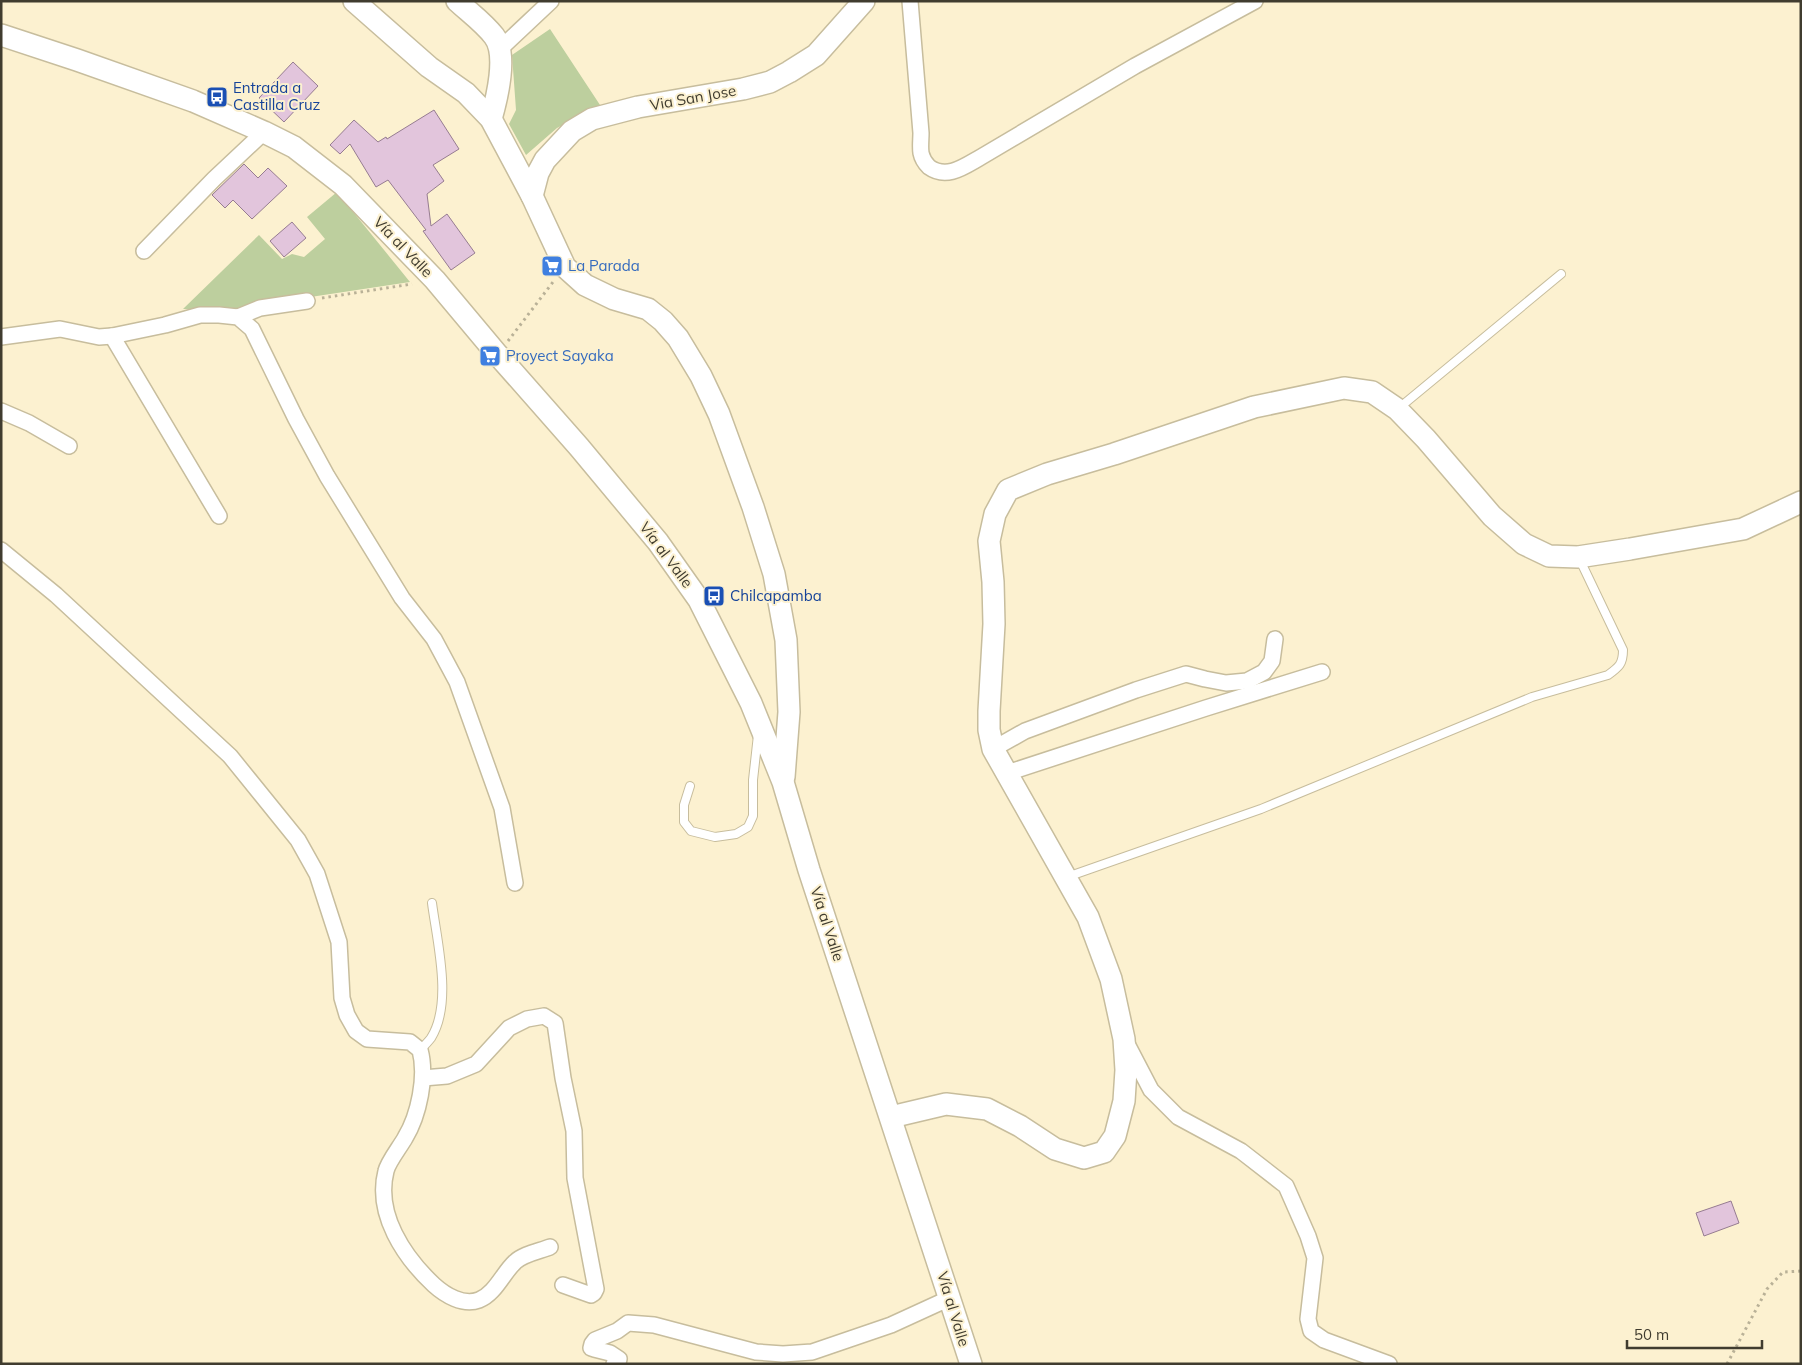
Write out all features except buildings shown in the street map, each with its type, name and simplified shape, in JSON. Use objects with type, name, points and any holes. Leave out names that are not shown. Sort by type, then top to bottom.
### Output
[{"type":"street","points":[[354,1],[428,67],[466,93],[492,119],[532,196],[564,267],[585,286],[648,309],[663,321],[688,352],[719,414],[753,507],[774,574],[784,630],[789,712],[783,782]]},
{"type":"street","points":[[457,1],[494,36],[500,49],[496,99],[492,119]]},
{"type":"street","points":[[500,49],[551,1]]},
{"type":"street","name":"Via San Jose","points":[[532,196],[538,174],[545,160],[572,131],[592,119],[638,107],[743,89],[770,82],[816,55],[864,1]]},
{"type":"street","points":[[910,1],[921,153],[926,164],[934,170],[943,173],[955,171],[981,157],[1134,66],[1255,1]]},
{"type":"street","name":"Vía al Valle","points":[[1,35],[193,101],[264,132],[294,147],[343,185],[435,280],[580,448],[668,556],[699,600],[751,703],[783,782],[809,870],[971,1364]]},
{"type":"street","points":[[144,251],[214,179],[264,132]]},
{"type":"street","points":[[1,336],[60,329],[99,337],[112,336],[165,325],[200,315],[219,314],[238,317],[260,308],[307,301]]},
{"type":"street","points":[[238,317],[252,329],[296,419],[327,476],[402,598],[434,639],[457,682],[502,808],[515,883]]},
{"type":"street","points":[[112,336],[219,516]]},
{"type":"street","points":[[891,1117],[946,1104],[986,1110],[1020,1126],[1055,1150],[1084,1158],[1104,1152],[1115,1136],[1124,1101],[1126,1070],[1124,1039],[1110,979],[1092,926],[993,749],[989,730],[994,624],[993,582],[989,541],[995,514],[1008,490],[1047,474],[1114,454],[1254,407],[1344,388],[1372,392],[1397,409],[1439,453],[1492,516],[1524,544],[1549,556],[1578,557],[1630,550],[1743,529],[1801,502]]},
{"type":"street","points":[[1,412],[29,423],[69,446]]},
{"type":"street","points":[[1,550],[63,601],[230,756],[298,840],[317,874],[338,942],[342,998],[347,1015],[356,1031],[367,1039],[410,1042],[420,1050],[424,1063],[420,1095],[407,1134],[386,1169],[384,1190],[387,1213],[399,1243],[412,1261],[443,1293],[463,1302],[478,1300],[491,1292],[517,1260],[550,1247]]},
{"type":"street","points":[[993,749],[1024,732],[1136,690],[1186,674],[1226,683],[1246,682],[1264,672],[1272,661],[1275,640]]},
{"type":"street","points":[[1007,773],[1322,672]]},
{"type":"street","points":[[423,1078],[447,1076],[476,1064],[509,1028],[527,1019],[544,1016],[555,1023],[563,1078],[574,1132],[575,1178],[596,1289],[591,1295],[563,1285]]},
{"type":"street","points":[[1124,1039],[1151,1090],[1178,1117],[1241,1151],[1286,1186],[1308,1236],[1315,1258],[1308,1319],[1311,1331],[1324,1340],[1389,1364]]},
{"type":"street","points":[[614,1364],[618,1363],[620,1359],[610,1353],[594,1350],[592,1344],[595,1340],[617,1331],[628,1323],[654,1325],[756,1352],[783,1354],[812,1352],[891,1325],[950,1298]]},
{"type":"lane","points":[[1397,409],[1560,274]]},
{"type":"lane","points":[[1066,878],[1261,809],[1532,697],[1608,675],[1623,662],[1623,650],[1578,557]]},
{"type":"lane","points":[[690,786],[684,806],[684,822],[691,831],[715,837],[736,834],[748,827],[753,816],[753,780],[760,724]]},
{"type":"lane","points":[[420,1050],[431,1038],[440,1014],[442,984],[432,903]]},
{"type":"path","points":[[497,354],[523,323],[564,267]]},
{"type":"path","points":[[307,301],[435,280]]},
{"type":"path","points":[[1727,1364],[1767,1289],[1783,1272],[1801,1271]]},
{"type":"green space","points":[[550,29],[600,105],[557,128],[526,155],[509,124],[516,110],[512,55]]},
{"type":"green space","points":[[337,192],[410,282],[231,309],[183,309],[259,235],[282,259],[292,254],[304,257],[325,239],[307,217]]},
{"type":"place","name":"Entrada a Castilla Cruz","points":[[217,97]]},
{"type":"place","name":"La Parada","points":[[552,266]]},
{"type":"place","name":"Proyect Sayaka","points":[[490,356]]},
{"type":"place","name":"Chilcapamba","points":[[714,596]]}]
